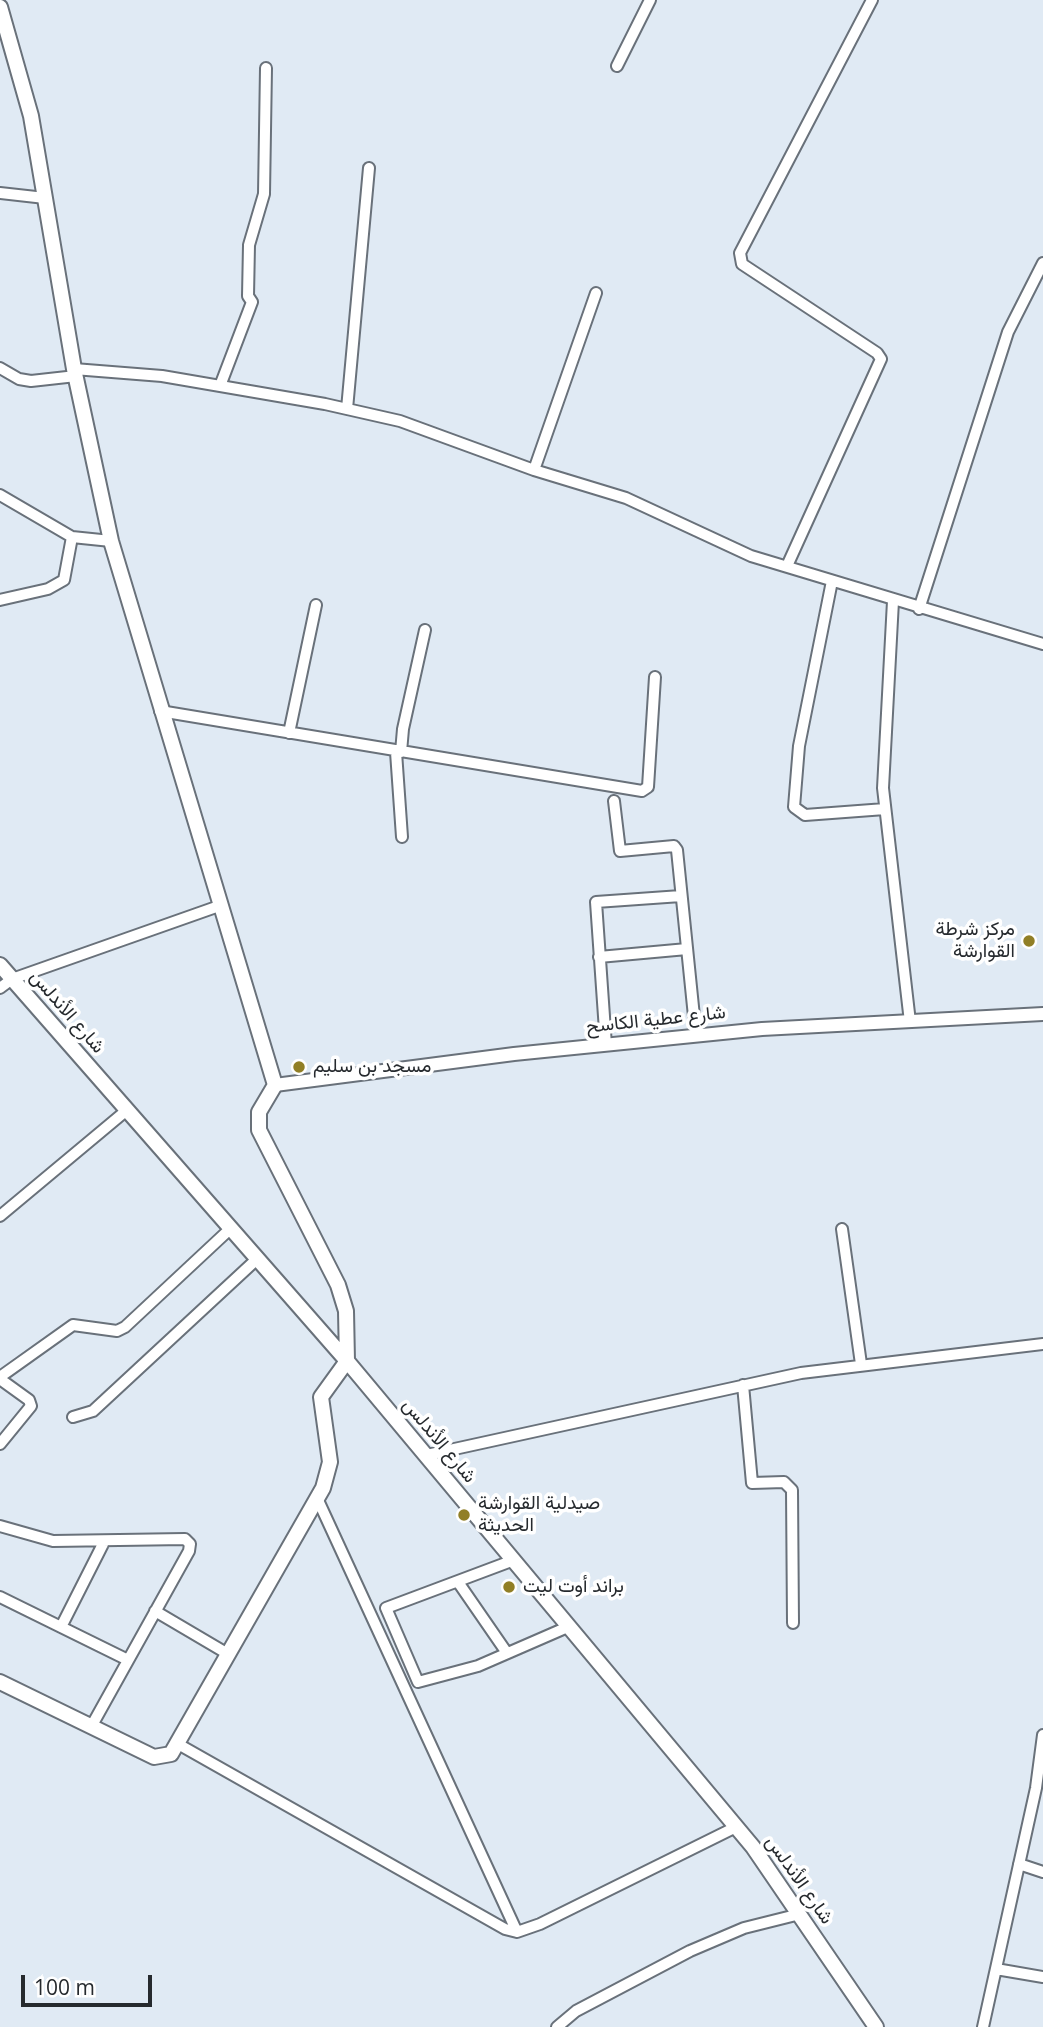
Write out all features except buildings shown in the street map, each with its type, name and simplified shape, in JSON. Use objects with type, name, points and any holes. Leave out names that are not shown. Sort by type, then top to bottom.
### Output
[{"type":"main road","points":[[0,7],[31,116],[75,373],[111,541],[160,711],[275,1085],[259,1112],[259,1130],[338,1285],[346,1311],[347,1361],[321,1397],[330,1462],[328,1476],[178,1744],[165,1757],[154,1757],[0,1682]]},
{"type":"main road","name":"شارع الأندلس","points":[[0,965],[6,983],[127,1110],[347,1361],[736,1827],[775,1875],[876,2027]]},
{"type":"street","points":[[617,66],[650,0]]},
{"type":"street","points":[[787,566],[881,359],[877,353],[742,264],[740,253],[872,0]]},
{"type":"street","points":[[219,386],[252,302],[248,296],[249,246],[264,194],[266,68]]},
{"type":"street","points":[[347,409],[369,168]]},
{"type":"street","points":[[0,193],[45,198]]},
{"type":"street","points":[[919,609],[1008,332],[1043,263]]},
{"type":"street","points":[[534,470],[596,292]]},
{"type":"street","points":[[0,368],[19,379],[31,381],[75,373],[162,376],[400,421],[534,470],[626,498],[751,556],[1043,645]]},
{"type":"street","points":[[0,495],[72,537],[111,541]]},
{"type":"street","points":[[0,505],[12,502]]},
{"type":"street","points":[[0,600],[48,589],[64,580],[72,537]]},
{"type":"street","points":[[832,581],[799,746],[794,807],[805,815],[885,809]]},
{"type":"street","points":[[893,601],[883,788],[910,1021]]},
{"type":"street","points":[[289,733],[316,605]]},
{"type":"street","points":[[402,837],[398,752],[425,630]]},
{"type":"street","points":[[160,711],[642,791],[648,787],[655,677]]},
{"type":"street","points":[[614,801],[620,850],[674,846],[696,1036]]},
{"type":"street","points":[[606,1045],[595,906],[599,900],[681,896]]},
{"type":"street","points":[[6,983],[219,906]]},
{"type":"street","points":[[599,957],[687,948]]},
{"type":"street","name":"شارع عطية الكاسح","points":[[275,1085],[696,1036],[1043,1014]]},
{"type":"street","points":[[0,1216],[127,1110]]},
{"type":"street","points":[[0,1444],[31,1405],[29,1400],[0,1378],[73,1325],[117,1331],[125,1327],[230,1229]]},
{"type":"street","points":[[842,1229],[861,1364]]},
{"type":"street","points":[[73,1416],[93,1411],[257,1259]]},
{"type":"street","points":[[427,1455],[743,1385],[861,1364],[1043,1344]]},
{"type":"street","points":[[743,1385],[752,1483],[784,1482],[792,1490],[793,1623]]},
{"type":"street","points":[[317,1498],[517,1932]]},
{"type":"street","points":[[0,1526],[52,1541],[185,1539],[190,1544],[189,1551],[91,1727]]},
{"type":"street","points":[[61,1627],[104,1542]]},
{"type":"street","points":[[514,1560],[385,1609],[418,1682],[478,1666],[569,1626]]},
{"type":"street","points":[[458,1582],[507,1653]]},
{"type":"street","points":[[0,1597],[128,1660]]},
{"type":"street","points":[[155,1611],[228,1654]]},
{"type":"street","points":[[983,2027],[1036,1788],[1043,1735]]},
{"type":"street","points":[[178,1744],[505,1929],[517,1932],[540,1924],[736,1827]]},
{"type":"street","points":[[1019,1864],[1043,1872]]},
{"type":"street","points":[[557,2027],[576,2011],[690,1951],[744,1928],[800,1913]]},
{"type":"street","points":[[996,1969],[1043,1977]]},
{"type":"place","name":"مركز شرطة القوارشة","points":[[1029,941]]},
{"type":"place","name":"مسجد بن سليم","points":[[299,1067]]},
{"type":"place","name":"صيدلية القوارشة الحديثة","points":[[464,1515]]},
{"type":"place","name":"براند أوت ليت","points":[[509,1587]]}]
